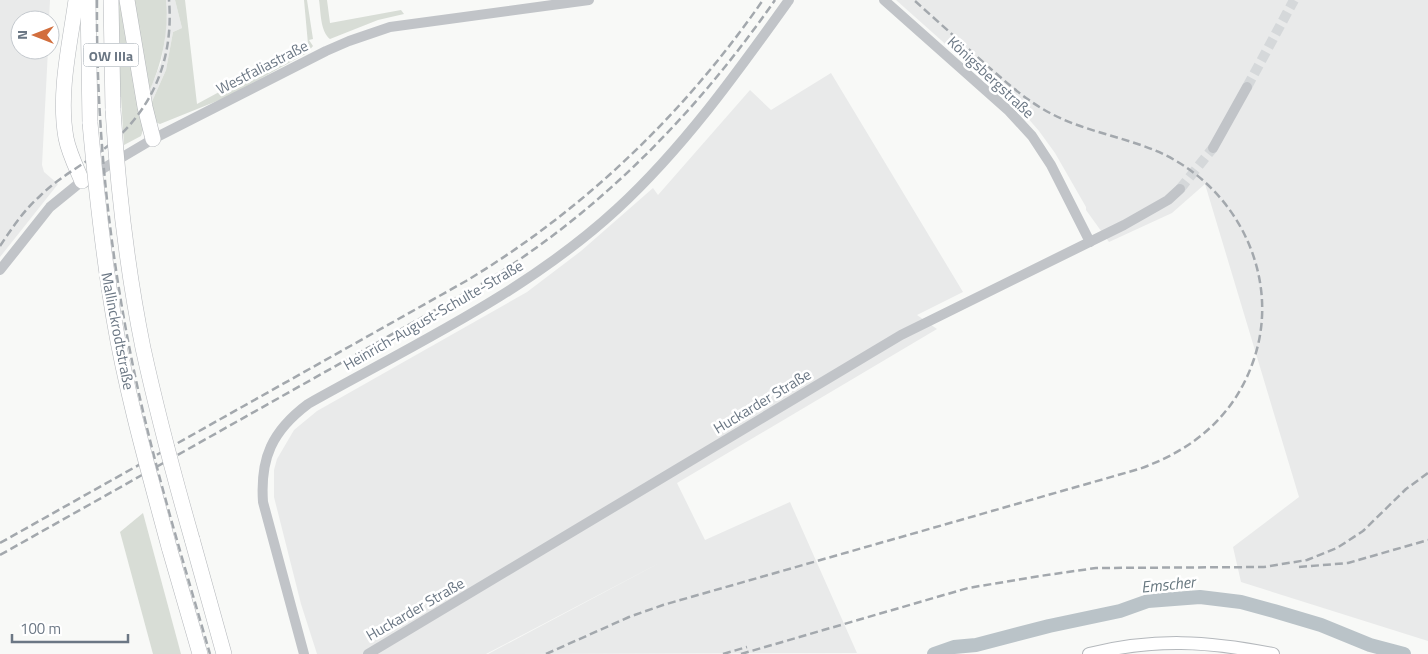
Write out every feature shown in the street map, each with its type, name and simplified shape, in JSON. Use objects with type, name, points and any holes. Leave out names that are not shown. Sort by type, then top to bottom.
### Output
[{"type":"highway","points":[[76,0],[67,72],[64,118],[68,146],[82,181]]},
{"type":"highway","name":"Mallinckrodtstraße","points":[[88,0],[90,123],[101,234],[114,320],[133,410],[169,547],[200,654]]},
{"type":"highway","name":"Mallinckrodtstraße","points":[[111,0],[113,110],[123,221],[136,308],[158,413],[224,654]]},
{"type":"highway","points":[[127,0],[145,107],[153,139]]},
{"type":"main road","points":[[1089,654],[1141,644],[1183,641],[1231,645],[1273,654]]},
{"type":"street","name":"Westfaliastraße","points":[[0,270],[50,207],[82,181],[153,139],[326,51],[376,31],[426,21],[544,8],[589,0]]},
{"type":"street","name":"Heinrich-August-Schulte-Straße","points":[[304,654],[263,502],[262,480],[264,463],[271,445],[281,429],[293,415],[308,404],[471,313],[530,276],[616,210],[678,147],[715,103],[789,0]]},
{"type":"street","name":"Königsbergstraße","points":[[884,0],[1009,111],[1027,130],[1051,165],[1090,242]]},
{"type":"street","points":[[1213,148],[1247,87]]},
{"type":"street","name":"Huckarder Straße","points":[[368,654],[909,331],[1149,212],[1168,200],[1180,189]]},
{"type":"shaded area","points":[[0,0],[50,0],[50,10],[10,10],[10,60],[47,60],[42,165],[44,172],[58,184],[0,257]]},
{"type":"shaded area","points":[[117,0],[123,0],[143,130],[141,136],[124,145],[121,97],[119,97]]},
{"type":"shaded area","points":[[131,0],[166,0],[165,36],[161,60],[148,94]]},
{"type":"shaded area","points":[[166,0],[175,0],[182,28],[173,32],[166,70],[150,106],[148,94],[161,63],[165,38]]},
{"type":"shaded area","points":[[175,0],[185,0],[197,104],[308,44],[304,0],[307,0],[313,39],[309,40],[313,46],[307,53],[227,97],[160,124],[155,122],[150,106],[166,70],[173,32],[182,28]]},
{"type":"shaded area","points":[[319,0],[327,0],[330,23],[401,10],[404,14],[378,20],[330,39],[324,31]]},
{"type":"shaded area","points":[[896,0],[1428,0],[1428,641],[1241,582],[1233,547],[1299,497],[1205,184],[1172,213],[1109,242],[1086,210],[1055,153],[1026,116]]},
{"type":"shaded area","points":[[831,73],[963,292],[917,315],[937,329],[677,483],[705,540],[790,502],[857,653],[488,654],[665,560],[486,654],[317,654],[301,604],[274,497],[274,470],[277,459],[294,430],[317,411],[527,292],[581,251],[653,188],[658,195],[750,90],[771,110]]},
{"type":"shaded area","points":[[143,513],[181,654],[153,654],[120,532]]},
{"type":"waterway","name":"Emscher","points":[[934,654],[954,647],[976,645],[1049,626],[1120,611],[1148,601],[1200,597],[1241,602],[1274,611],[1321,625],[1370,645],[1404,654]]},
{"type":"tunnel","points":[[1247,87],[1294,0]]},
{"type":"tunnel","points":[[1180,189],[1213,148]]},
{"type":"railway","points":[[97,0],[101,136],[116,272],[132,361],[158,472],[210,654]]},
{"type":"railway","points":[[0,246],[34,201],[55,183],[104,149],[135,119],[147,101],[163,64],[170,22],[169,0]]},
{"type":"railway","points":[[0,543],[466,281],[509,253],[551,223],[629,157],[700,82],[763,0]]},
{"type":"railway","points":[[0,555],[483,283],[526,255],[567,225],[644,157],[713,81],[775,0]]},
{"type":"railway","points":[[546,654],[629,617],[663,605],[1139,469],[1177,452],[1194,441],[1224,414],[1236,398],[1254,359],[1261,329],[1262,298],[1257,268],[1247,240],[1232,214],[1213,190],[1190,170],[1163,154],[1063,120],[1032,102],[1000,77],[914,0]]},
{"type":"railway","points":[[741,654],[968,588],[1040,576],[1096,568],[1264,567],[1307,560],[1337,548],[1363,531],[1406,489],[1428,473]]},
{"type":"railway","points":[[1299,567],[1348,563],[1428,540]]},
{"type":"railway","points":[[723,654],[747,647]]}]
